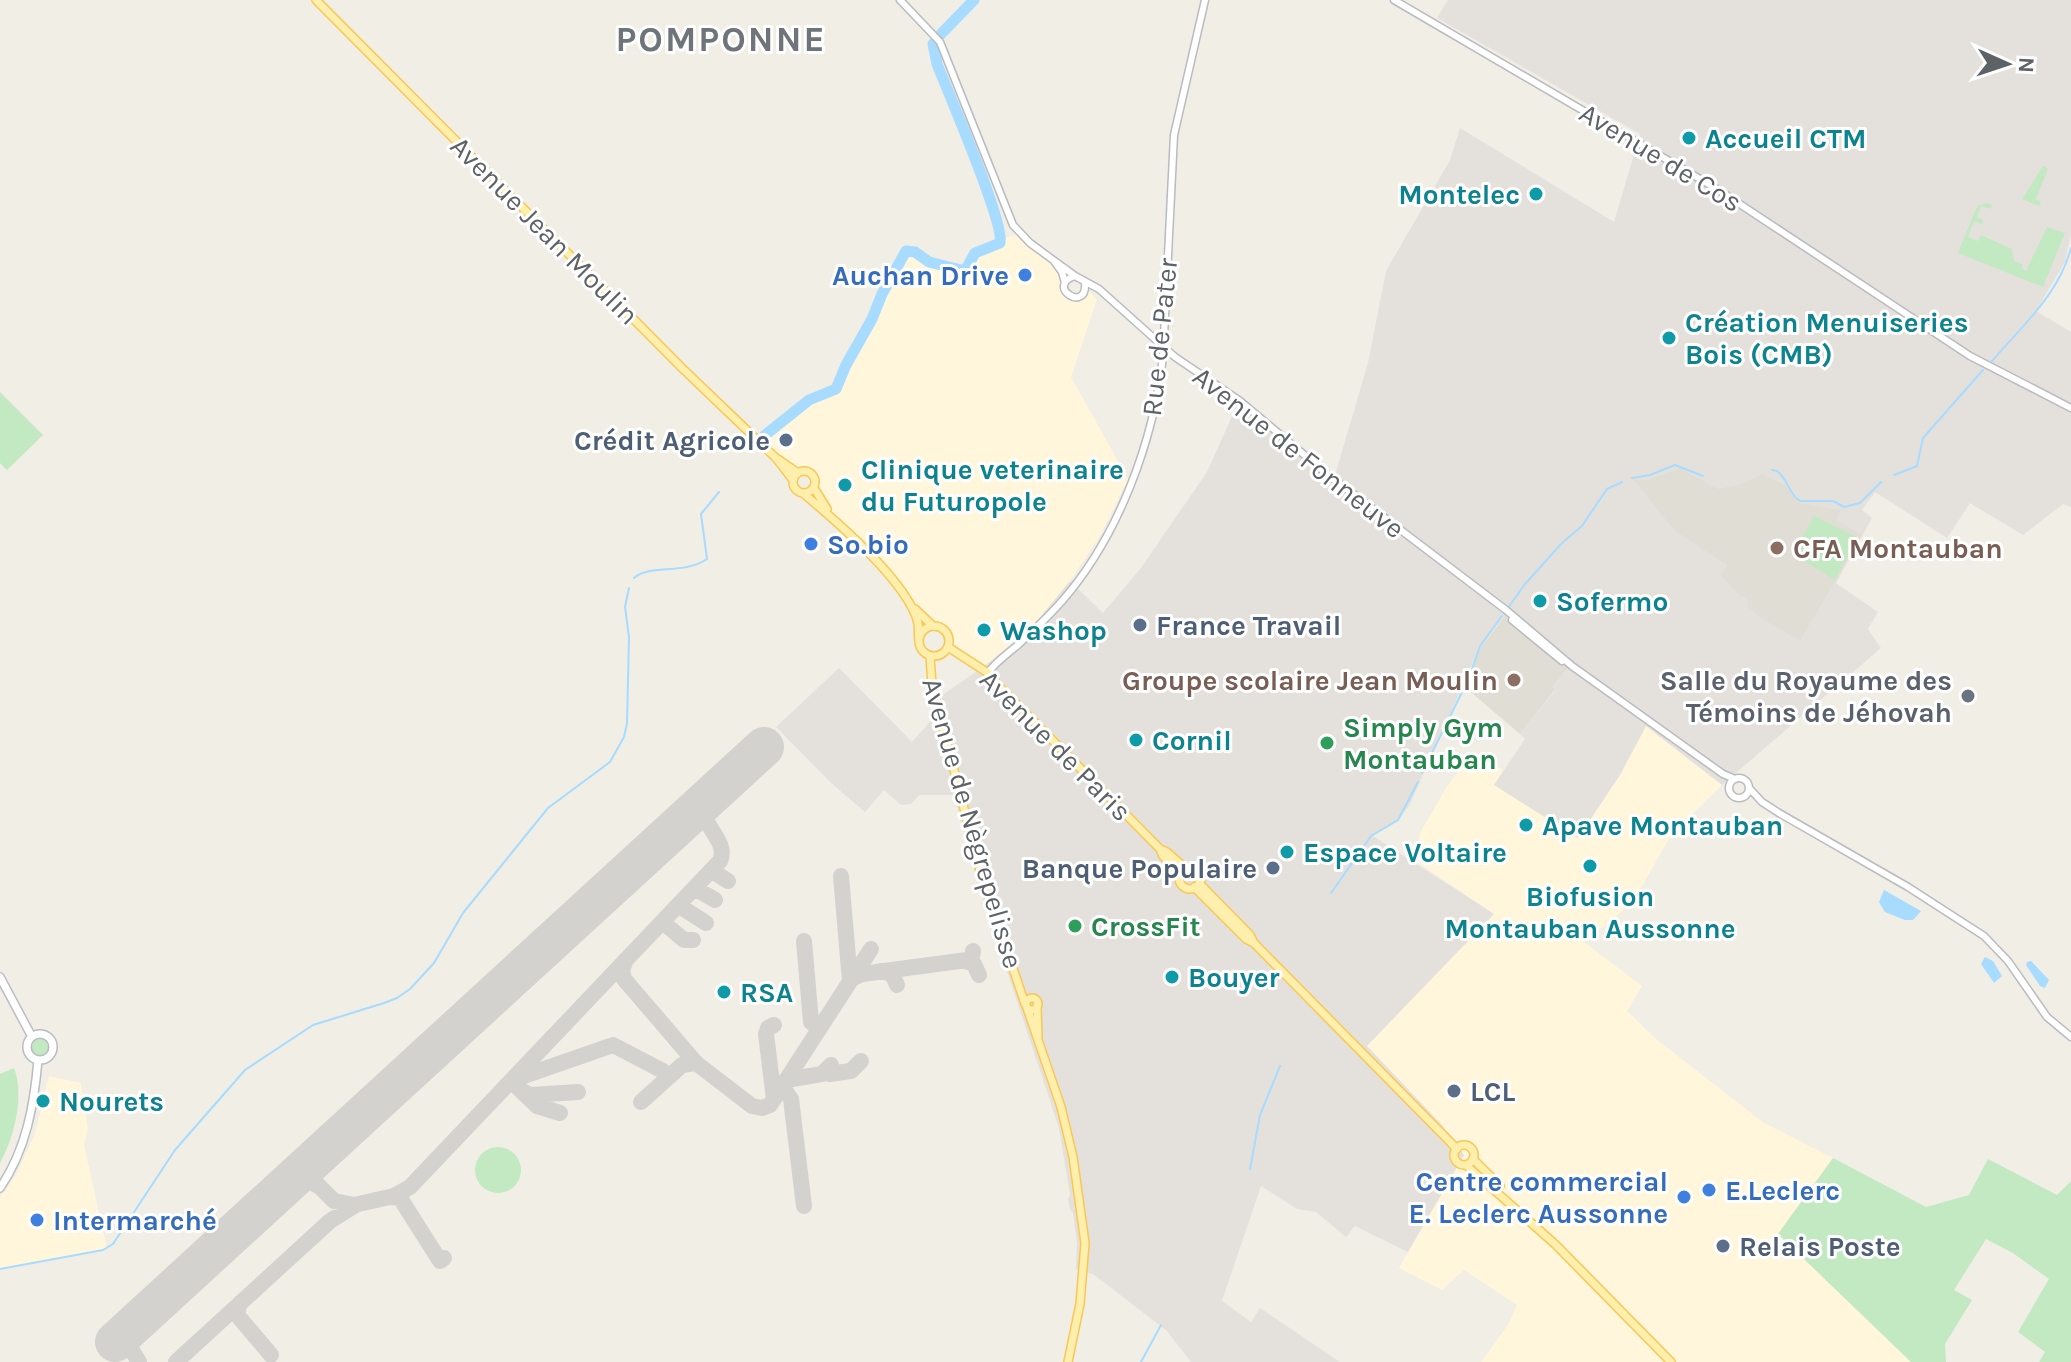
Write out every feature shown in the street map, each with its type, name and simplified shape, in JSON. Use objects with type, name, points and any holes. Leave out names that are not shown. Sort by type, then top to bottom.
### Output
[{"type":"main road","name":"Avenue Jean Moulin","points":[[316,0],[683,369],[796,477]]},
{"type":"main road","points":[[804,494],[814,488],[816,482],[808,471],[796,477],[795,489],[828,511]]},
{"type":"main road","points":[[814,488],[828,511],[896,584],[910,604],[933,626],[946,632],[948,647],[938,655],[930,656],[922,651],[918,624],[910,604]]},
{"type":"main road","points":[[919,642],[924,629],[933,626]]},
{"type":"main road","name":"Avenue de Paris","points":[[948,647],[988,673],[1160,849],[1163,856],[1182,871]]},
{"type":"main road","name":"Avenue de Nègrepelisse","points":[[930,656],[932,685],[980,870],[1020,989],[1033,1010],[1037,1006],[1039,1043]]},
{"type":"main road","points":[[1196,869],[1200,876],[1196,885],[1184,887],[1180,883],[1182,871],[1196,869]]},
{"type":"main road","points":[[1196,885],[1246,939],[1254,943],[1457,1149]]},
{"type":"main road","points":[[0,977],[32,1037]]},
{"type":"main road","name":"Avenue de Nègrepelisse","points":[[1028,1003],[1065,1122],[1081,1220],[1081,1273],[1069,1360]]},
{"type":"main road","points":[[44,1035],[52,1044],[49,1056],[38,1060],[31,1057],[27,1043],[32,1037],[44,1035]]},
{"type":"main road","points":[[0,1188],[19,1155],[28,1130],[38,1060]]},
{"type":"main road","points":[[1470,1162],[1473,1151],[1470,1146],[1461,1145],[1455,1155],[1457,1161],[1470,1162],[1671,1362]]},
{"type":"street","name":"Avenue de Fonneuve","points":[[900,0],[940,42],[1013,225],[1030,243],[1104,294],[1163,347],[1240,401],[1327,474],[1498,606],[1554,655],[1732,781]]},
{"type":"street","name":"Rue de Pater","points":[[988,673],[1072,589],[1112,523],[1135,474],[1151,426],[1159,391],[1163,347],[1174,135],[1205,0]]},
{"type":"street","name":"Avenue de Cos","points":[[1394,0],[1714,186],[1999,373],[2071,408]]},
{"type":"street","name":"Avenue de Fonneuve","points":[[1052,258],[1062,272],[1069,296],[1082,295]]},
{"type":"street","points":[[1065,283],[1075,276]]},
{"type":"street","points":[[1082,295],[1085,282]]},
{"type":"street","points":[[1082,295],[1095,291],[1104,294]]},
{"type":"street","points":[[1762,802],[1731,794],[1732,781],[1745,779],[1762,802],[1908,887],[1984,936],[2008,961],[2047,1017],[2071,1037]]},
{"type":"street","points":[[1743,798],[1749,788]]},
{"type":"shaded area","points":[[1448,0],[2071,0],[2071,235],[2065,262],[2036,311],[2071,332],[2071,507],[2063,504],[2023,535],[1970,503],[1947,538],[1875,492],[1862,510],[1872,518],[1836,583],[1878,612],[1868,629],[1881,648],[1722,785],[1646,726],[1620,775],[1578,838],[1494,785],[1525,739],[1520,734],[1555,691],[1553,688],[1568,668],[1503,617],[1478,651],[1410,804],[1398,821],[1373,836],[1494,914],[1367,1046],[1442,1125],[1464,1155],[1408,1252],[1355,1226],[1346,1237],[1316,1212],[1297,1209],[1261,1186],[1222,1301],[1251,1322],[1260,1308],[1340,1362],[1191,1362],[1167,1331],[1093,1274],[1076,1269],[1077,1243],[1059,1128],[977,881],[954,795],[919,795],[911,804],[901,805],[884,790],[865,812],[830,782],[776,727],[839,668],[912,742],[944,706],[941,696],[986,665],[1033,626],[1070,581],[1103,613],[1141,568],[1207,472],[1237,405],[1333,482],[1368,363],[1386,271],[1450,160],[1460,128],[1614,222],[1640,134],[1437,18]]},
{"type":"shaded area","points":[[1021,235],[1052,258],[1062,272],[1065,290],[1076,297],[1088,291],[1097,299],[1071,377],[1128,479],[1100,536],[1070,581],[1033,626],[982,668],[948,647],[946,632],[933,626],[828,511],[813,475],[801,472],[758,441],[809,400],[836,389],[906,251],[915,252],[929,262],[965,271],[977,250],[995,245],[1001,238]]},
{"type":"shaded area","name":"CFA Montauban","points":[[1680,468],[1718,489],[1742,484],[1763,474],[1786,486],[1798,503],[1841,510],[1836,520],[1862,535],[1800,641],[1747,606],[1745,596],[1741,597],[1721,576],[1727,565],[1675,531],[1633,479],[1648,480]]},
{"type":"shaded area","name":"Groupe scolaire Jean Moulin","points":[[1504,617],[1569,667],[1520,734],[1466,688],[1478,651]]},
{"type":"shaded area","points":[[1646,726],[1722,785],[1671,835],[1627,907],[1605,926],[1580,939],[1642,986],[1627,1011],[1656,1039],[1764,1123],[1833,1158],[1778,1234],[1911,1362],[1481,1362],[1508,1325],[1517,1305],[1464,1270],[1442,1290],[1399,1268],[1464,1155],[1442,1125],[1366,1046],[1494,914],[1417,862],[1420,833],[1446,788],[1473,751],[1503,770],[1494,785],[1620,775]]},
{"type":"shaded area","points":[[49,1076],[81,1083],[88,1130],[84,1145],[107,1249],[0,1269],[0,1197],[16,1175],[35,1134]]},
{"type":"green space","points":[[2043,166],[2048,169],[2036,199],[2041,202],[2039,206],[2022,199]]},
{"type":"green space","points":[[1992,205],[1990,209],[1981,206],[1977,217],[1983,220],[1982,224],[1974,221],[1968,237],[1978,241],[1981,235],[2012,249],[2014,261],[2023,265],[2022,269],[2026,271],[2047,227],[2065,233],[2043,287],[1958,253],[1977,206]]},
{"type":"green space","points":[[0,392],[43,435],[7,470],[0,463]]},
{"type":"green space","points":[[1814,516],[1857,537],[1835,580],[1793,554]]},
{"type":"green space","points":[[40,1037],[47,1040],[50,1047],[47,1054],[40,1057],[33,1054],[30,1047],[33,1040]]},
{"type":"green space","points":[[14,1068],[18,1103],[10,1141],[0,1163],[0,1074]]},
{"type":"green space","points":[[498,1147],[515,1153],[521,1170],[515,1187],[498,1193],[481,1187],[475,1170],[481,1153]]},
{"type":"green space","points":[[1833,1158],[1926,1207],[1969,1195],[1988,1159],[2057,1195],[2071,1181],[2071,1362],[2039,1362],[2045,1352],[2018,1332],[2049,1279],[2013,1253],[1986,1239],[1954,1290],[1972,1300],[1945,1344],[1946,1362],[1911,1362],[1778,1234]]},
{"type":"water","points":[[1884,890],[1921,911],[1913,920],[1885,912],[1879,902]]},
{"type":"water","points":[[1985,957],[1993,961],[2002,976],[1994,983],[1981,964]]},
{"type":"water","points":[[2031,961],[2049,980],[2045,988],[2040,986],[2026,965]]},
{"type":"waterway","points":[[941,34],[974,0]]},
{"type":"waterway","points":[[764,436],[809,400],[836,389],[906,251],[915,252],[929,262],[965,271],[975,253],[1000,243],[994,211],[937,64],[933,44]]},
{"type":"waterway","points":[[1992,361],[2049,294],[2071,248]]},
{"type":"waterway","points":[[1894,475],[1917,466],[1923,438],[1983,370]]},
{"type":"waterway","points":[[1632,478],[1675,465],[1703,476]]},
{"type":"waterway","points":[[1772,470],[1781,474],[1800,501],[1833,501],[1844,507],[1860,503],[1881,482]]},
{"type":"waterway","points":[[1508,608],[1525,584],[1582,526],[1607,489],[1622,482]]},
{"type":"waterway","points":[[634,578],[648,571],[688,567],[707,559],[701,514],[719,492]]},
{"type":"waterway","points":[[0,1269],[103,1250],[113,1244],[175,1150],[245,1070],[313,1025],[384,1003],[410,989],[434,963],[463,913],[548,808],[610,762],[624,737],[629,637],[625,607],[629,588]]},
{"type":"waterway","points":[[1422,773],[1469,678],[1480,646],[1502,616]]},
{"type":"waterway","points":[[1331,893],[1371,836],[1398,820],[1418,782]]},
{"type":"waterway","points":[[1250,1169],[1260,1115],[1280,1066]]},
{"type":"waterway","points":[[1141,1362],[1161,1325]]},
{"type":"taxiway","points":[[335,1140],[316,1160],[313,1170],[316,1183],[334,1201],[354,1205],[394,1196],[410,1187],[720,861],[720,845],[705,817],[705,809],[710,798],[732,777]]},
{"type":"taxiway","points":[[668,835],[692,817],[700,818],[709,825]]},
{"type":"taxiway","points":[[708,874],[714,872],[728,881]]},
{"type":"taxiway","points":[[841,876],[850,981]]},
{"type":"taxiway","points":[[693,890],[715,900]]},
{"type":"taxiway","points":[[675,908],[681,907],[706,923]]},
{"type":"taxiway","points":[[659,925],[665,924],[684,940],[693,940]]},
{"type":"taxiway","points":[[804,941],[811,1022],[819,1029]]},
{"type":"taxiway","points":[[626,960],[622,970],[624,979],[696,1063],[752,1106],[762,1108],[770,1105],[871,949]]},
{"type":"taxiway","points":[[851,979],[862,974],[967,960],[972,957],[973,951]]},
{"type":"taxiway","points":[[965,961],[974,964],[979,975]]},
{"type":"taxiway","points":[[881,971],[892,974],[897,985]]},
{"type":"taxiway","points":[[774,1025],[768,1028],[766,1034],[774,1099]]},
{"type":"taxiway","points":[[517,1082],[524,1076],[613,1045],[663,1071]]},
{"type":"taxiway","points":[[829,1074],[851,1071],[861,1061]]},
{"type":"taxiway","points":[[641,1102],[682,1065],[696,1063]]},
{"type":"taxiway","points":[[786,1080],[822,1074],[831,1065]]},
{"type":"taxiway","points":[[511,1081],[537,1106],[560,1113]]},
{"type":"taxiway","points":[[782,1086],[791,1099],[804,1206]]},
{"type":"taxiway","points":[[522,1091],[531,1095],[578,1092]]},
{"type":"taxiway","points":[[288,1184],[306,1179],[320,1187]]},
{"type":"taxiway","points":[[391,1197],[400,1198],[440,1261],[444,1258]]},
{"type":"taxiway","points":[[176,1362],[330,1221],[354,1206]]},
{"type":"taxiway","points":[[241,1302],[238,1316],[271,1355]]},
{"type":"taxiway","points":[[139,1362],[131,1349],[130,1336],[149,1311]]},
{"type":"runway","points":[[115,1342],[764,747]]},
{"type":"place","name":"Accueil CTM","points":[[1689,138]]},
{"type":"place","name":"Montelec","points":[[1536,194]]},
{"type":"place","name":"Auchan Drive","points":[[1025,275]]},
{"type":"place","name":"Création Menuiseries Bois (CMB)","points":[[1669,338]]},
{"type":"place","name":"Crédit Agricole","points":[[786,440]]},
{"type":"place","name":"Clinique veterinaire du Futuropole","points":[[845,485]]},
{"type":"place","name":"So.bio","points":[[811,544]]},
{"type":"place","name":"CFA Montauban","points":[[1777,548]]},
{"type":"place","name":"Sofermo","points":[[1540,601]]},
{"type":"place","name":"France Travail","points":[[1140,625]]},
{"type":"place","name":"Washop","points":[[984,630]]},
{"type":"place","name":"Groupe scolaire Jean Moulin","points":[[1514,680]]},
{"type":"place","name":"Salle du Royaume des Témoins de Jéhovah","points":[[1968,696]]},
{"type":"place","name":"Cornil","points":[[1136,740]]},
{"type":"place","name":"Simply Gym Montauban","points":[[1327,743]]},
{"type":"place","name":"Apave Montauban","points":[[1526,825]]},
{"type":"place","name":"Espace Voltaire","points":[[1287,852]]},
{"type":"place","name":"Biofusion Montauban Aussonne","points":[[1590,866]]},
{"type":"place","name":"Banque Populaire","points":[[1273,868]]},
{"type":"place","name":"CrossFit","points":[[1075,926]]},
{"type":"place","name":"Bouyer","points":[[1172,977]]},
{"type":"place","name":"RSA","points":[[724,992]]},
{"type":"place","name":"LCL","points":[[1454,1091]]},
{"type":"place","name":"Nourets","points":[[43,1101]]},
{"type":"place","name":"E.Leclerc","points":[[1709,1190]]},
{"type":"place","name":"Centre commercial E. Leclerc Aussonne","points":[[1684,1197]]},
{"type":"place","name":"Intermarché","points":[[37,1220]]},
{"type":"place","name":"Relais Poste","points":[[1723,1246]]},
{"type":"district","name":"POMPONNE","points":[[721,38]]}]
